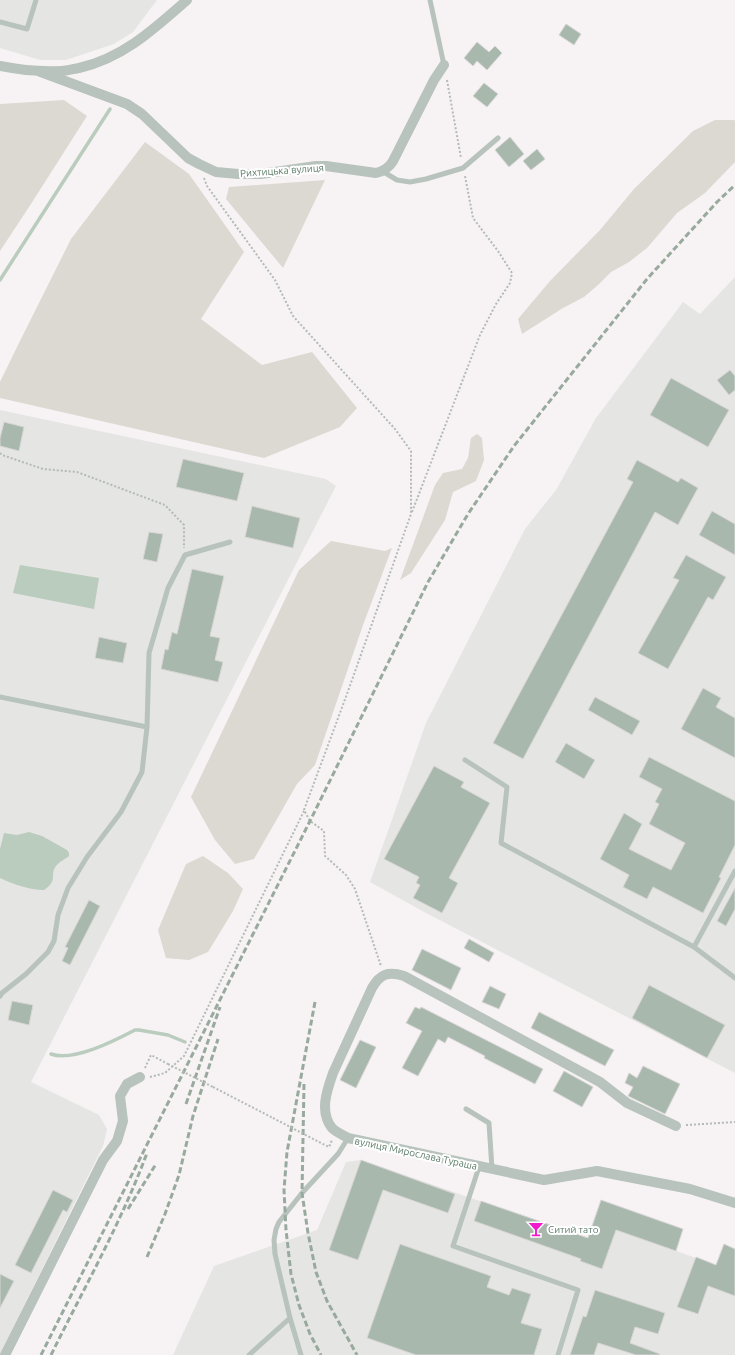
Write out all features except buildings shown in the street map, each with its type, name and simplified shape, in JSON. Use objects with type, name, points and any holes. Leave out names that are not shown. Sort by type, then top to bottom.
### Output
[{"type":"street","points":[[0,66],[38,71],[63,71],[86,66],[116,54],[136,43],[187,0]]},
{"type":"street","points":[[382,172],[389,167],[393,161],[434,80],[444,65]]},
{"type":"street","name":"Рихтицька вулиця","points":[[38,71],[127,104],[142,114],[188,158],[216,172],[261,174],[316,166],[376,173],[382,172]]},
{"type":"street","points":[[384,975],[394,973],[404,976],[600,1082],[627,1103],[676,1126]]},
{"type":"street","name":"вулиця Мирослава Тураша","points":[[384,975],[377,980],[372,988],[328,1088],[325,1114],[333,1129],[348,1138],[544,1180],[597,1171],[690,1189],[735,1203]]},
{"type":"street","points":[[5,1355],[103,1160],[117,1141],[123,1121],[120,1096],[127,1084],[140,1077]]},
{"type":"lane","points":[[0,22],[27,29],[36,0]]},
{"type":"lane","points":[[430,0],[444,65]]},
{"type":"lane","points":[[382,172],[397,180],[410,182],[426,179],[463,168],[498,138]]},
{"type":"lane","points":[[0,996],[2,992],[26,974],[48,952],[54,941],[58,915],[68,888],[86,857],[121,812],[142,772],[147,727],[149,653],[168,588],[184,555],[230,542]]},
{"type":"lane","points":[[0,696],[147,727]]},
{"type":"lane","points":[[466,760],[507,787],[501,843],[694,947],[735,978]]},
{"type":"lane","points":[[694,947],[735,871]]},
{"type":"lane","points":[[466,1109],[489,1123],[492,1169]]},
{"type":"lane","points":[[301,1355],[290,1318],[275,1254],[274,1240],[276,1229],[279,1222],[302,1193],[338,1154],[348,1138]]},
{"type":"lane","points":[[478,1166],[453,1246],[578,1290],[558,1355]]},
{"type":"lane","points":[[249,1355],[290,1318]]},
{"type":"path","points":[[327,1138],[332,1141],[329,1147],[151,1055],[140,1077],[152,1077],[165,1073],[184,1056],[304,810],[411,514],[480,335],[511,278],[512,273],[498,251],[473,218],[444,65]]},
{"type":"path","points":[[199,164],[207,186],[275,280],[293,316],[391,424],[411,451],[411,514]]},
{"type":"path","points":[[0,453],[43,469],[77,472],[164,504],[184,524],[184,555]]},
{"type":"path","points":[[304,810],[310,821],[324,831],[325,856],[346,875],[355,889],[384,975]]},
{"type":"path","points":[[676,1126],[735,1122]]},
{"type":"shaded area","points":[[0,0],[157,0],[133,32],[114,44],[66,60],[40,60],[0,48]]},
{"type":"shaded area","points":[[64,100],[87,116],[0,251],[0,104]]},
{"type":"shaded area","points":[[715,120],[735,121],[735,162],[705,193],[677,213],[647,248],[629,262],[611,272],[584,297],[563,308],[522,334],[518,319],[550,281],[600,230],[634,189],[693,131]]},
{"type":"shaded area","points":[[145,142],[189,174],[244,252],[201,319],[262,365],[312,352],[357,408],[340,427],[264,458],[0,398],[0,382],[71,239]]},
{"type":"shaded area","points":[[325,180],[283,268],[226,199],[229,187]]},
{"type":"shaded area","points":[[735,277],[735,1073],[426,913],[370,882],[426,723],[525,529],[556,490],[596,418],[683,302],[700,314]]},
{"type":"shaded area","points":[[0,410],[326,479],[336,486],[31,1082],[99,1115],[107,1129],[103,1146],[0,1354]]},
{"type":"shaded area","points":[[477,434],[482,438],[484,460],[476,481],[453,492],[445,520],[411,573],[400,580],[435,485],[443,473],[462,469],[468,458],[471,438]]},
{"type":"shaded area","points":[[331,541],[385,551],[392,548],[363,625],[315,765],[297,784],[254,859],[235,864],[215,840],[191,797],[299,570]]},
{"type":"shaded area","points":[[20,565],[99,578],[94,609],[13,593]]},
{"type":"shaded area","points":[[29,832],[42,836],[67,850],[69,853],[69,856],[56,866],[53,872],[53,880],[44,890],[21,886],[0,878],[0,849],[4,833],[17,835]]},
{"type":"shaded area","points":[[203,856],[228,873],[243,889],[233,911],[208,952],[189,960],[166,958],[158,930],[186,864]]},
{"type":"shaded area","points":[[361,1160],[587,1238],[601,1200],[683,1229],[676,1251],[716,1265],[724,1244],[735,1249],[735,1355],[173,1355],[214,1266],[317,1230],[346,1162]]},
{"type":"waterway","points":[[0,280],[110,109]]},
{"type":"waterway","points":[[51,1054],[60,1056],[82,1053],[105,1045],[135,1030],[168,1035],[185,1042]]},
{"type":"railway","points":[[41,1355],[310,821],[428,582],[468,514],[514,446],[647,279],[717,202],[735,185]]},
{"type":"railway","points":[[315,1002],[287,1152],[284,1190],[286,1230],[291,1274],[299,1305],[310,1334],[321,1355]]},
{"type":"railway","points":[[186,1104],[220,1007]]},
{"type":"railway","points":[[147,1257],[179,1175],[193,1116],[218,1039]]},
{"type":"railway","points":[[304,1084],[302,1193],[308,1233],[316,1272],[327,1301],[357,1355]]},
{"type":"railway","points":[[51,1355],[126,1205],[147,1153]]},
{"type":"railway","points":[[128,1209],[156,1164]]},
{"type":"place","name":"Ситий тато","points":[[536,1229]]}]
